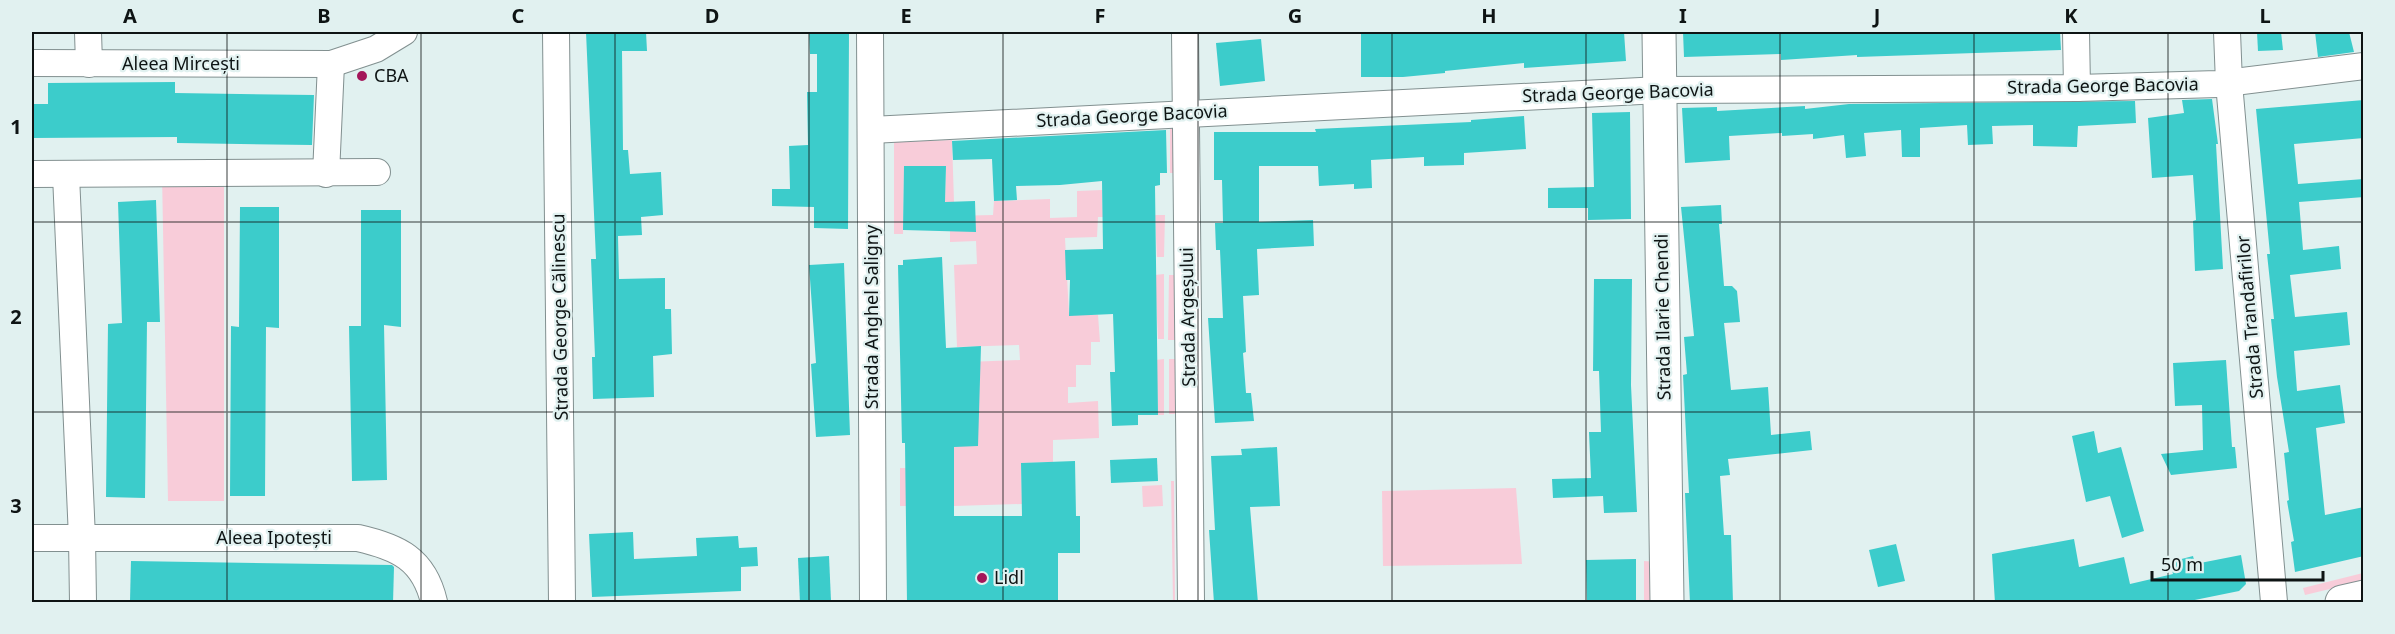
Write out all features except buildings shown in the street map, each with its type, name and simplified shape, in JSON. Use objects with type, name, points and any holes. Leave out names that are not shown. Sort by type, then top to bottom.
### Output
[{"type":"street","points":[[88,32],[89,64]]},
{"type":"street","name":"Aleea Mircești","points":[[32,63],[331,64],[376,49],[404,32]]},
{"type":"street","name":"Strada George Călinescu","points":[[556,32],[562,603]]},
{"type":"street","name":"Strada Anghel Saligny","points":[[870,32],[873,603]]},
{"type":"street","name":"Strada Argeșului","points":[[1185,32],[1191,603]]},
{"type":"street","name":"Strada Ilarie Chendi","points":[[1659,32],[1667,603]]},
{"type":"street","points":[[2076,32],[2077,88]]},
{"type":"street","name":"Strada Trandafirilor","points":[[2227,32],[2229,83],[2274,603]]},
{"type":"street","points":[[326,174],[331,64]]},
{"type":"street","name":"Strada George Bacovia","points":[[872,130],[1660,90],[2077,88],[2229,83],[2364,66]]},
{"type":"street","points":[[32,174],[378,172]]},
{"type":"street","points":[[66,175],[83,603]]},
{"type":"street","name":"Aleea Ipotești","points":[[32,538],[358,538],[383,543],[407,555],[421,570],[431,588],[434,603]]},
{"type":"street","points":[[2342,603],[2364,597]]},
{"type":"shaded area","points":[[1170,128],[1174,128],[1173,173],[1170,173]]},
{"type":"shaded area","points":[[952,140],[954,202],[945,202],[946,166],[904,166],[903,234],[894,234],[894,142]]},
{"type":"shaded area","points":[[162,174],[224,174],[224,501],[168,501]]},
{"type":"shaded area","points":[[1102,190],[1103,217],[1098,217],[1097,237],[1065,238],[1069,315],[1098,315],[1100,342],[1091,342],[1091,365],[1076,365],[1076,387],[1068,387],[1068,403],[1098,401],[1099,438],[1053,440],[1053,462],[1021,463],[1022,504],[954,506],[953,447],[979,414],[979,399],[967,362],[1020,360],[1019,345],[957,347],[954,265],[977,264],[976,241],[950,242],[950,216],[993,215],[994,201],[1050,199],[1050,218],[1077,217],[1077,191]]},
{"type":"shaded area","points":[[1155,215],[1165,215],[1164,257],[1157,257]]},
{"type":"shaded area","points":[[1164,274],[1164,339],[1158,339],[1155,275]]},
{"type":"shaded area","points":[[1169,275],[1176,275],[1176,340],[1168,340]]},
{"type":"shaded area","points":[[1164,359],[1164,415],[1158,415],[1156,360]]},
{"type":"shaded area","points":[[1169,359],[1175,359],[1175,414],[1169,414]]},
{"type":"shaded area","points":[[900,468],[906,468],[906,506],[900,506]]},
{"type":"shaded area","points":[[1171,481],[1174,481],[1175,602],[1173,602]]},
{"type":"shaded area","points":[[1162,485],[1163,506],[1143,507],[1142,486]]},
{"type":"shaded area","points":[[1516,488],[1522,564],[1383,566],[1382,491]]},
{"type":"shaded area","points":[[1644,561],[1657,562],[1656,602],[1644,602]]},
{"type":"shaded area","points":[[2363,573],[2363,581],[2305,595],[2303,588]]},
{"type":"place","name":"CBA","points":[[362,76]]},
{"type":"place","name":"Lidl","points":[[982,578]]}]
